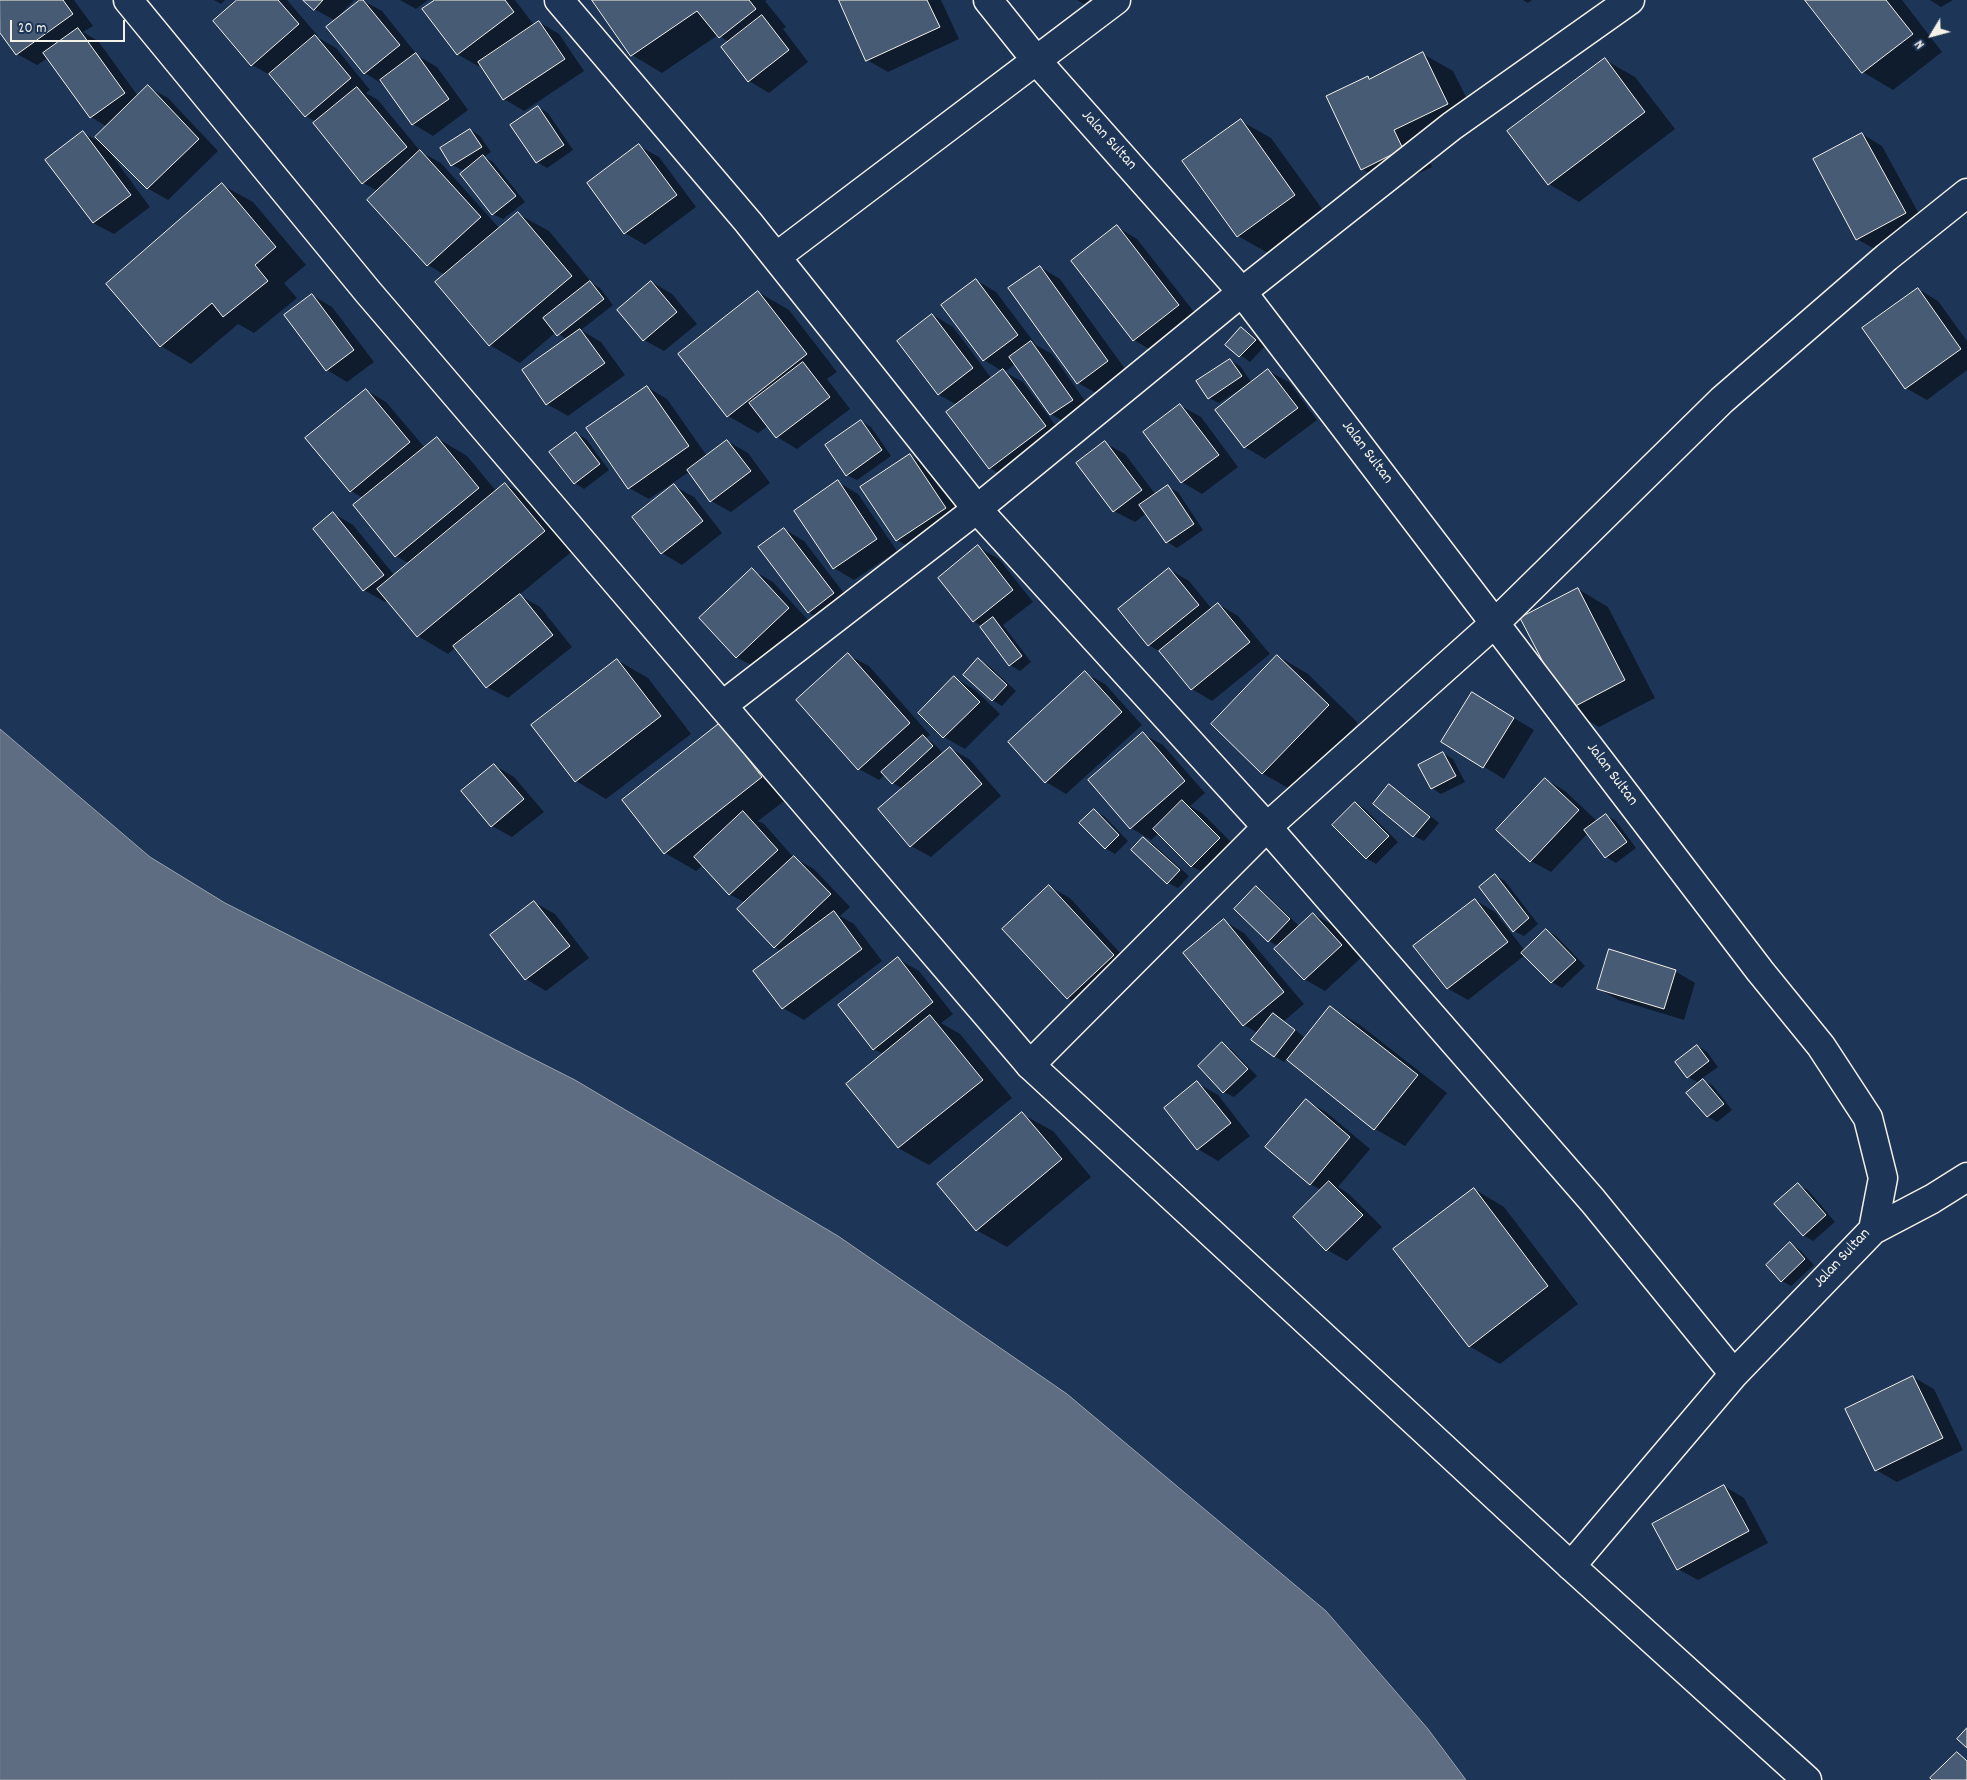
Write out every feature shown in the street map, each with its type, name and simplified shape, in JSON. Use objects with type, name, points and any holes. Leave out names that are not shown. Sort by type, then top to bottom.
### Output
[{"type":"street","points":[[128,0],[368,292],[1030,1064],[1571,1566],[1807,1780]]},
{"type":"street","points":[[559,0],[776,257],[977,509],[1267,827],[1593,1201],[1734,1374]]},
{"type":"street","name":"Jalan Sultan","points":[[988,0],[1036,60],[1242,292],[1760,971],[1821,1046],[1868,1118],[1883,1178],[1873,1230],[1734,1374],[1571,1566]]},
{"type":"street","points":[[776,257],[1116,0]]},
{"type":"street","points":[[723,705],[977,509],[1242,292],[1452,126],[1630,0]]},
{"type":"street","points":[[1030,1064],[1267,827],[1495,623],[1722,400],[1887,257],[1967,193]]},
{"type":"street","points":[[1873,1230],[1932,1199],[1967,1177]]},
{"type":"water","points":[[0,729],[150,857],[225,903],[575,1080],[838,1236],[1067,1394],[1326,1611],[1428,1729],[1466,1780],[0,1780]]},
{"type":"building","points":[[0,0],[63,0],[73,14],[16,55],[0,33]]},
{"type":"building","points":[[237,0],[278,0],[299,24],[251,66],[213,21]]},
{"type":"building","points":[[303,0],[323,0],[314,10]]},
{"type":"building","points":[[360,0],[363,0],[400,45],[364,74],[326,27]]},
{"type":"building","points":[[435,0],[505,0],[514,12],[457,55],[422,9]]},
{"type":"building","points":[[592,0],[749,0],[756,9],[719,38],[697,11],[631,56]]},
{"type":"building","points":[[839,0],[927,0],[940,27],[866,61]]},
{"type":"building","points":[[1805,0],[1886,0],[1913,34],[1862,73]]},
{"type":"building","points":[[762,15],[789,50],[748,82],[721,47]]},
{"type":"building","points":[[539,21],[565,59],[503,100],[478,62]]},
{"type":"building","points":[[78,28],[125,93],[90,118],[43,53]]},
{"type":"building","points":[[315,35],[351,78],[305,117],[269,74]]},
{"type":"building","points":[[1423,52],[1448,104],[1394,130],[1403,149],[1361,170],[1326,96],[1368,76],[1369,79]]},
{"type":"building","points":[[416,53],[449,99],[412,125],[380,80]]},
{"type":"building","points":[[1605,58],[1645,112],[1548,185],[1507,131]]},
{"type":"building","points":[[148,85],[199,139],[147,189],[95,137]]},
{"type":"building","points":[[357,87],[407,147],[362,184],[313,123]]},
{"type":"building","points":[[538,106],[564,145],[536,163],[510,125]]},
{"type":"building","points":[[1241,119],[1295,195],[1237,237],[1182,161]]},
{"type":"building","points":[[470,129],[482,147],[451,166],[440,148]]},
{"type":"building","points":[[83,131],[131,195],[93,223],[45,160]]},
{"type":"building","points":[[1862,133],[1906,213],[1856,240],[1813,159]]},
{"type":"building","points":[[639,144],[677,195],[624,234],[587,183]]},
{"type":"building","points":[[420,150],[481,217],[427,266],[367,200]]},
{"type":"building","points":[[483,155],[516,196],[492,215],[460,174]]},
{"type":"building","points":[[222,183],[276,247],[255,265],[268,281],[223,317],[212,303],[160,347],[106,284]]},
{"type":"building","points":[[518,212],[572,276],[489,346],[435,282]]},
{"type":"building","points":[[1117,225],[1179,305],[1133,341],[1071,261]]},
{"type":"building","points":[[1040,266],[1108,361],[1077,384],[1008,288]]},
{"type":"building","points":[[976,279],[1018,335],[983,361],[941,305]]},
{"type":"building","points":[[590,281],[604,299],[557,336],[543,318]]},
{"type":"building","points":[[651,281],[677,312],[643,341],[617,310]]},
{"type":"building","points":[[1918,288],[1961,349],[1905,389],[1862,328]]},
{"type":"building","points":[[758,291],[807,354],[727,417],[678,354]]},
{"type":"building","points":[[312,294],[354,350],[326,371],[284,315]]},
{"type":"building","points":[[932,314],[973,368],[938,395],[897,341]]},
{"type":"building","points":[[1241,327],[1256,340],[1239,357],[1225,345]]},
{"type":"building","points":[[580,329],[605,363],[546,405],[522,370]]},
{"type":"building","points":[[1031,341],[1073,400],[1050,415],[1009,357]]},
{"type":"building","points":[[1230,359],[1242,376],[1208,399],[1196,381]]},
{"type":"building","points":[[803,362],[830,397],[776,438],[749,403]]},
{"type":"building","points":[[1003,369],[1046,426],[989,469],[946,412]]},
{"type":"building","points":[[1268,369],[1298,408],[1244,448],[1215,410]]},
{"type":"building","points":[[647,386],[689,446],[628,489],[586,428]]},
{"type":"building","points":[[366,389],[410,442],[350,492],[305,438]]},
{"type":"building","points":[[1180,404],[1219,455],[1181,483],[1143,432]]},
{"type":"building","points":[[861,420],[882,450],[846,476],[825,445]]},
{"type":"building","points":[[576,432],[600,464],[574,484],[549,452]]},
{"type":"building","points":[[437,437],[479,488],[395,557],[353,505]]},
{"type":"building","points":[[727,440],[751,471],[710,502],[687,470]]},
{"type":"building","points":[[1105,441],[1142,490],[1113,512],[1076,463]]},
{"type":"building","points":[[910,454],[946,508],[896,541],[860,487]]},
{"type":"building","points":[[838,480],[877,539],[833,569],[794,511]]},
{"type":"building","points":[[505,483],[545,531],[417,637],[377,589]]},
{"type":"building","points":[[674,484],[703,521],[661,554],[632,517]]},
{"type":"building","points":[[1168,485],[1194,524],[1166,543],[1139,505]]},
{"type":"building","points":[[333,512],[384,575],[363,591],[313,529]]},
{"type":"building","points":[[784,528],[834,593],[808,613],[758,547]]},
{"type":"building","points":[[978,545],[1013,590],[973,622],[938,578]]},
{"type":"building","points":[[752,568],[789,608],[736,658],[699,618]]},
{"type":"building","points":[[1169,568],[1199,605],[1148,646],[1118,609]]},
{"type":"building","points":[[1578,588],[1625,680],[1568,710],[1520,618]]},
{"type":"building","points":[[520,594],[553,635],[486,688],[453,646]]},
{"type":"building","points":[[1218,603],[1250,642],[1191,690],[1159,651]]},
{"type":"building","points":[[993,617],[1022,656],[1009,666],[980,627]]},
{"type":"building","points":[[848,653],[910,723],[858,770],[796,700]]},
{"type":"building","points":[[1277,655],[1329,705],[1262,774],[1211,724]]},
{"type":"building","points":[[978,658],[1007,685],[992,701],[963,675]]},
{"type":"building","points":[[617,659],[661,716],[575,782],[531,725]]},
{"type":"building","points":[[1085,671],[1122,712],[1045,783],[1008,742]]},
{"type":"building","points":[[954,676],[980,702],[943,738],[918,713]]},
{"type":"building","points":[[1472,692],[1514,718],[1483,768],[1441,742]]},
{"type":"building","points":[[720,723],[762,777],[664,854],[622,800]]},
{"type":"building","points":[[1143,732],[1185,781],[1130,829],[1088,780]]},
{"type":"building","points":[[923,735],[933,746],[892,784],[881,772]]},
{"type":"building","points":[[950,747],[982,784],[910,847],[878,809]]},
{"type":"building","points":[[1443,752],[1456,776],[1431,789],[1418,765]]},
{"type":"building","points":[[494,764],[524,799],[491,827],[461,791]]},
{"type":"building","points":[[1545,778],[1579,810],[1530,862],[1496,830]]},
{"type":"building","points":[[1389,784],[1430,817],[1413,837],[1373,804]]},
{"type":"building","points":[[1182,800],[1220,838],[1191,867],[1153,829]]},
{"type":"building","points":[[1355,802],[1389,836],[1366,859],[1332,825]]},
{"type":"building","points":[[1094,809],[1119,835],[1105,849],[1079,823]]},
{"type":"building","points":[[743,811],[778,850],[729,895],[694,857]]},
{"type":"building","points":[[1606,814],[1627,842],[1605,858],[1584,830]]},
{"type":"building","points":[[1143,837],[1180,870],[1167,884],[1131,850]]},
{"type":"building","points":[[794,856],[831,894],[774,948],[737,909]]},
{"type":"building","points":[[1495,874],[1529,918],[1513,932],[1479,887]]},
{"type":"building","points":[[1049,885],[1114,955],[1067,999],[1002,929]]},
{"type":"building","points":[[1256,886],[1290,919],[1268,942],[1234,909]]},
{"type":"building","points":[[1475,899],[1508,942],[1447,989],[1413,946]]},
{"type":"building","points":[[534,901],[570,946],[525,980],[490,935]]},
{"type":"building","points":[[834,911],[862,949],[782,1009],[753,971]]},
{"type":"building","points":[[1313,913],[1342,945],[1304,980],[1274,949]]},
{"type":"building","points":[[1224,919],[1284,992],[1243,1026],[1183,953]]},
{"type":"building","points":[[1546,929],[1576,960],[1551,983],[1521,953]]},
{"type":"building","points":[[1609,949],[1676,970],[1664,1009],[1597,989]]},
{"type":"building","points":[[898,957],[933,1002],[873,1050],[838,1005]]},
{"type":"building","points":[[1330,1006],[1418,1075],[1374,1130],[1287,1060]]},
{"type":"building","points":[[1273,1013],[1295,1030],[1274,1057],[1251,1040]]},
{"type":"building","points":[[930,1015],[983,1080],[898,1148],[846,1084]]},
{"type":"building","points":[[1222,1042],[1248,1069],[1223,1093],[1198,1066]]},
{"type":"building","points":[[1697,1045],[1709,1061],[1687,1078],[1675,1062]]},
{"type":"building","points":[[1703,1079],[1724,1104],[1707,1117],[1686,1093]]},
{"type":"building","points":[[1197,1081],[1231,1123],[1197,1150],[1164,1108]]},
{"type":"building","points":[[1306,1099],[1350,1137],[1310,1185],[1265,1147]]},
{"type":"building","points":[[1022,1112],[1062,1159],[976,1231],[937,1184]]},
{"type":"building","points":[[1329,1181],[1363,1215],[1326,1251],[1293,1217]]},
{"type":"building","points":[[1798,1183],[1826,1215],[1803,1236],[1774,1204]]},
{"type":"building","points":[[1474,1188],[1548,1286],[1469,1347],[1393,1249]]},
{"type":"building","points":[[1790,1242],[1805,1259],[1781,1282],[1766,1265]]},
{"type":"building","points":[[1913,1376],[1943,1438],[1875,1471],[1845,1409]]},
{"type":"building","points":[[1724,1485],[1749,1531],[1677,1570],[1652,1524]]},
{"type":"building","points":[[1967,1728],[1967,1748],[1957,1739]]},
{"type":"building","points":[[1957,1752],[1967,1761],[1967,1780],[1932,1780],[1930,1778]]}]
